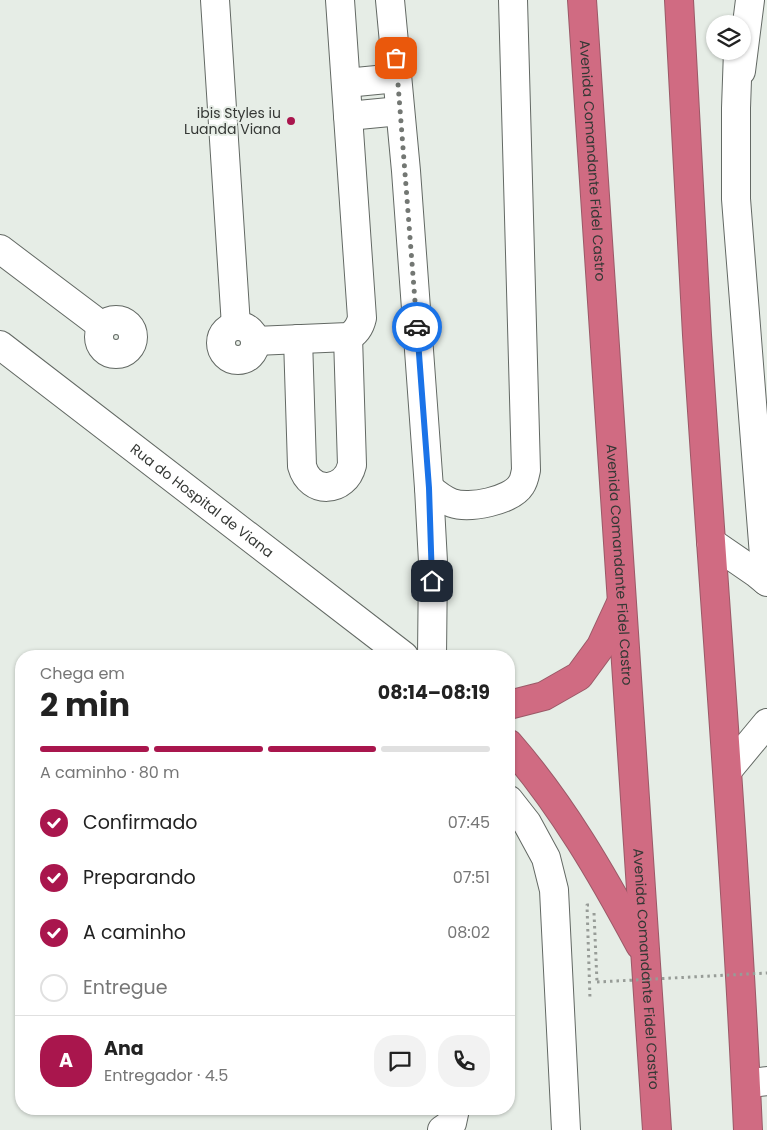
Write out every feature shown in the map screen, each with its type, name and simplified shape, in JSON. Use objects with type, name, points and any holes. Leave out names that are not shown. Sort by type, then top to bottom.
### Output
[{"type":"highway","name":"Avenida Comandante Fidel Castro","points":[[582,0],[657,1130]]},
{"type":"highway","points":[[679,0],[697,332],[711,542],[728,770],[757,1082],[748,1130]]},
{"type":"highway","points":[[515,703],[544,696],[579,676],[601,646],[622,601]]},
{"type":"highway","points":[[515,752],[565,816],[610,890],[644,953]]},
{"type":"street","points":[[216,0],[246,334],[298,339],[348,337],[357,331],[362,318],[340,0]]},
{"type":"street","points":[[390,0],[429,488],[432,562],[432,650]]},
{"type":"street","points":[[429,488],[450,503],[459,505],[497,500],[514,492],[521,485],[526,470],[513,0]]},
{"type":"street","points":[[739,0],[739,15]]},
{"type":"street","points":[[736,108],[750,0]]},
{"type":"street","points":[[738,60],[736,199],[766,582]]},
{"type":"street","points":[[346,83],[397,78]]},
{"type":"street","points":[[348,116],[400,111]]},
{"type":"street","points":[[0,249],[102,326]]},
{"type":"street","points":[[298,339],[302,466],[305,474],[314,483],[330,487],[345,480],[350,473],[352,465],[348,337]]},
{"type":"street","name":"Rua do Hospital de Viana","points":[[0,345],[396,650]]},
{"type":"street","points":[[711,542],[756,572],[766,582]]},
{"type":"street","points":[[728,770],[767,723]]},
{"type":"street","points":[[515,808],[527,823],[546,858],[554,890],[566,1130]]},
{"type":"street","points":[[442,1130],[452,1123],[454,1115]]},
{"type":"path","points":[[590,999],[587,905],[594,904],[597,982],[767,973]]},
{"type":"way so far","points":[[396,58],[417,327]]},
{"type":"place","name":"ibis Styles iu Luanda Viana","points":[[291,121]]},
{"type":"route","points":[[417,327],[429,488],[432,581]]}]
